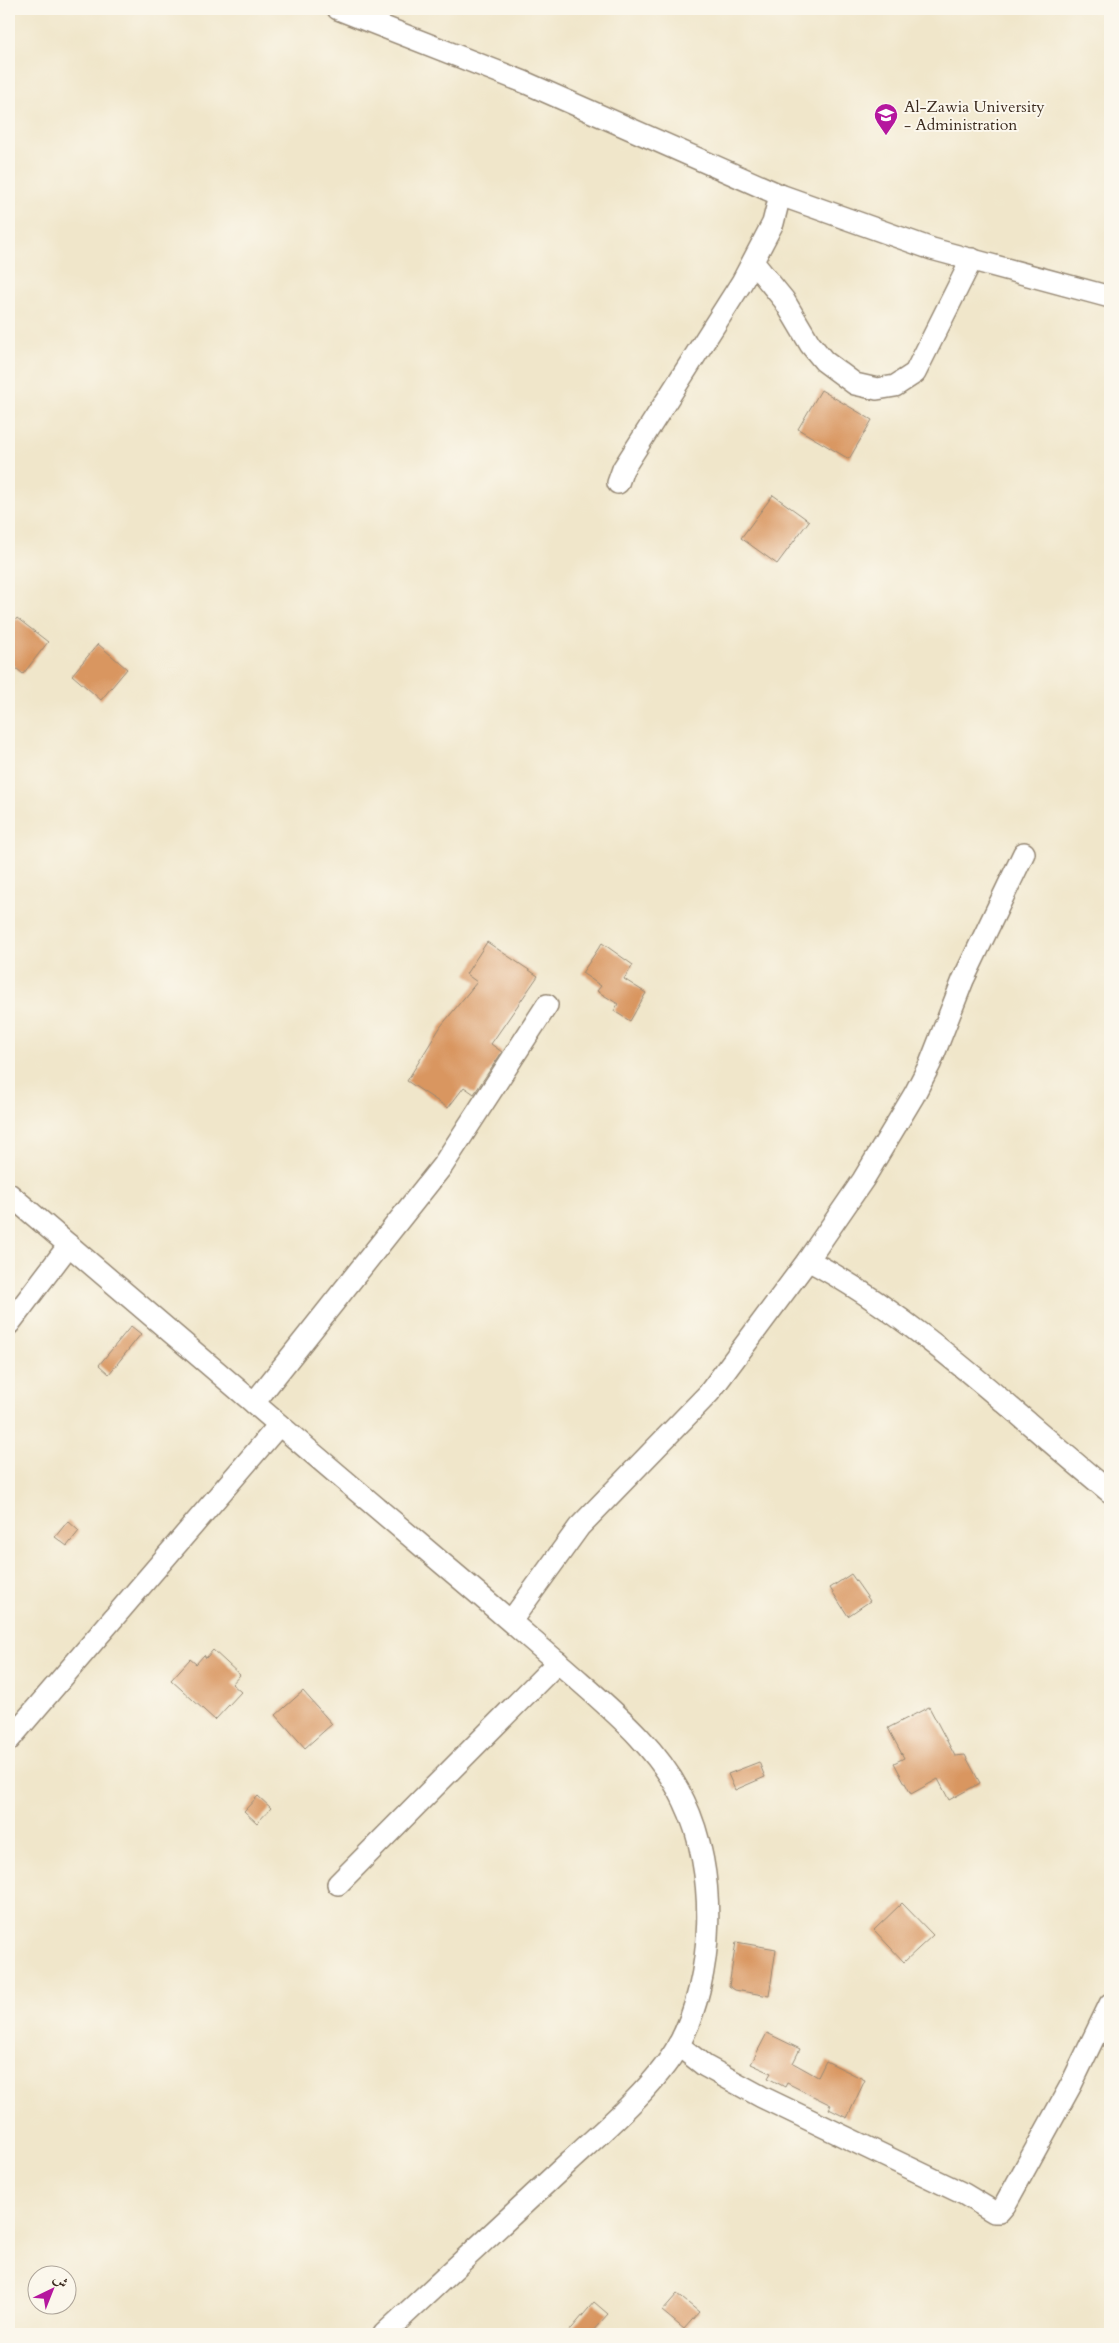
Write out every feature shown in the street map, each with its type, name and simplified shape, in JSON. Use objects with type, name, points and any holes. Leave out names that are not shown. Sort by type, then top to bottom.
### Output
[{"type":"street","points":[[338,9],[524,82],[780,195],[932,249],[1110,297]]},
{"type":"street","points":[[618,483],[623,469],[753,262],[773,223],[780,195]]},
{"type":"street","points":[[753,262],[784,300],[810,344],[824,361],[855,384],[877,389],[894,386],[915,373],[972,259]]},
{"type":"street","points":[[511,1621],[579,1528],[709,1393],[808,1260],[863,1180],[914,1095],[930,1064],[962,980],[1024,853]]},
{"type":"street","points":[[254,1403],[443,1165],[547,1005]]},
{"type":"street","points":[[9,1194],[511,1621],[602,1702],[653,1752],[672,1778],[693,1821],[705,1868],[708,1918],[701,1975],[694,2004],[678,2046],[659,2072],[603,2130],[384,2334]]},
{"type":"street","points":[[9,1324],[69,1246]]},
{"type":"street","points":[[808,1260],[850,1283],[925,1336],[1110,1492]]},
{"type":"street","points":[[9,1740],[279,1425]]},
{"type":"street","points":[[338,1884],[558,1662]]},
{"type":"street","points":[[678,2046],[705,2066],[762,2097],[946,2185],[994,2212],[999,2212],[1005,2205],[1071,2085],[1110,2003]]},
{"type":"building","points":[[821,390],[872,420],[849,459],[798,429]]},
{"type":"building","points":[[773,495],[809,521],[777,564],[741,538]]},
{"type":"building","points":[[17,618],[48,642],[23,674],[9,662],[9,629]]},
{"type":"building","points":[[98,644],[127,669],[101,700],[72,675]]},
{"type":"building","points":[[487,942],[538,976],[491,1044],[502,1052],[474,1094],[464,1087],[448,1108],[407,1081],[441,1026],[477,982],[466,974]]},
{"type":"building","points":[[602,943],[633,965],[624,979],[646,993],[630,1021],[614,1011],[618,1004],[597,991],[601,986],[582,973]]},
{"type":"building","points":[[131,1326],[141,1334],[109,1374],[99,1365]]},
{"type":"building","points":[[68,1521],[79,1531],[67,1546],[55,1537]]},
{"type":"building","points":[[851,1574],[870,1601],[848,1616],[830,1588]]},
{"type":"building","points":[[213,1650],[240,1675],[232,1684],[241,1692],[215,1720],[171,1680],[190,1659],[196,1664],[204,1655],[206,1658]]},
{"type":"building","points":[[303,1691],[332,1724],[305,1748],[276,1715]]},
{"type":"building","points":[[929,1707],[955,1756],[965,1755],[980,1783],[949,1800],[938,1779],[911,1794],[894,1763],[904,1758],[888,1728]]},
{"type":"building","points":[[759,1762],[765,1777],[735,1790],[728,1774]]},
{"type":"building","points":[[258,1796],[271,1808],[257,1823],[244,1811]]},
{"type":"building","points":[[902,1903],[933,1935],[904,1962],[874,1930]]},
{"type":"building","points":[[736,1942],[776,1949],[769,1996],[735,1990],[729,1986]]},
{"type":"building","points":[[767,2033],[800,2049],[793,2063],[818,2077],[826,2061],[865,2080],[847,2118],[829,2109],[831,2105],[787,2083],[785,2087],[768,2078],[771,2073],[751,2064]]},
{"type":"building","points":[[677,2294],[699,2312],[684,2329],[662,2311]]},
{"type":"building","points":[[594,2302],[608,2314],[590,2334],[567,2334]]},
{"type":"place","name":"Al-Zawia University - Administration","points":[[886,136]]}]
